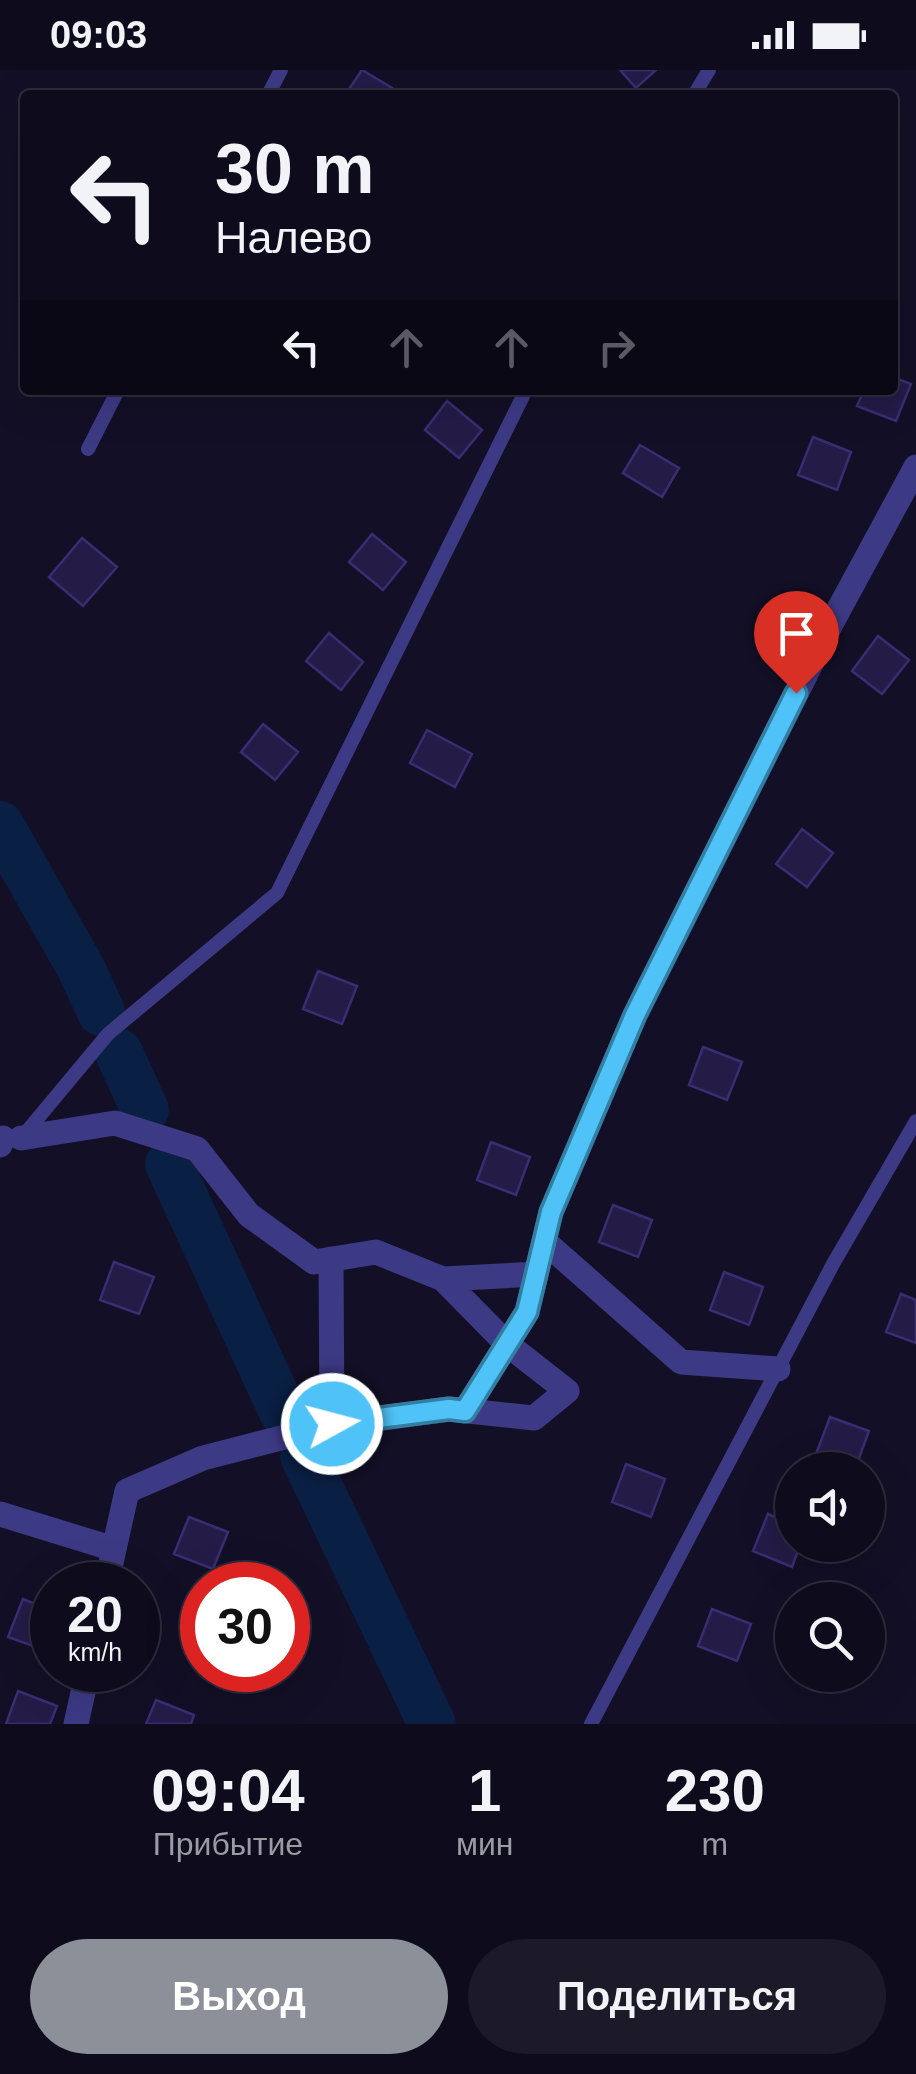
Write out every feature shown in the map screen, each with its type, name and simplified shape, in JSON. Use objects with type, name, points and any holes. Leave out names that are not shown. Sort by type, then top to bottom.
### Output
[{"type":"street","points":[[465,1411],[527,1312],[551,1212],[635,1015],[832,622],[916,467]]},
{"type":"street","points":[[6,1140],[115,1123],[197,1149],[249,1215],[314,1262],[376,1252],[443,1279],[507,1344],[567,1391],[534,1418],[449,1409],[332,1424],[203,1458],[127,1491],[111,1562]]},
{"type":"street","points":[[544,1241],[680,1362],[778,1369]]},
{"type":"street","points":[[331,1259],[332,1424]]},
{"type":"street","points":[[443,1279],[536,1274]]},
{"type":"street","points":[[0,1514],[114,1549]]},
{"type":"street","points":[[76,1724],[83,1692]]},
{"type":"lane","points":[[88,449],[115,395]]},
{"type":"lane","points":[[6,1140],[108,1034],[277,892],[524,395]]},
{"type":"lane","points":[[591,1724],[833,1264],[916,1121]]},
{"type":"building","points":[[362,70],[392,88],[391,90],[348,90]]},
{"type":"building","points":[[620,70],[656,70],[636,88]]},
{"type":"building","points":[[898,379],[911,384],[896,421],[857,406],[862,395],[898,395]]},
{"type":"building","points":[[447,401],[482,430],[459,458],[425,430]]},
{"type":"building","points":[[813,437],[851,452],[837,490],[798,475]]},
{"type":"building","points":[[640,445],[679,468],[662,497],[623,473]]},
{"type":"building","points":[[372,534],[406,562],[383,590],[349,562]]},
{"type":"building","points":[[82,538],[117,567],[83,606],[49,577]]},
{"type":"building","points":[[329,633],[363,662],[341,690],[306,661]]},
{"type":"building","points":[[878,636],[909,660],[882,694],[852,671]]},
{"type":"building","points":[[263,724],[298,752],[275,780],[241,752]]},
{"type":"building","points":[[427,730],[472,754],[455,787],[410,763]]},
{"type":"building","points":[[802,829],[833,853],[807,887],[776,864]]},
{"type":"building","points":[[318,971],[357,986],[342,1024],[303,1009]]},
{"type":"building","points":[[703,1047],[742,1062],[727,1100],[689,1085]]},
{"type":"building","points":[[491,1142],[530,1157],[516,1195],[477,1180]]},
{"type":"building","points":[[613,1205],[652,1220],[638,1257],[599,1242]]},
{"type":"building","points":[[114,1262],[154,1277],[139,1314],[100,1300]]},
{"type":"building","points":[[724,1272],[763,1287],[749,1325],[710,1310]]},
{"type":"building","points":[[901,1294],[916,1300],[916,1343],[886,1332]]},
{"type":"building","points":[[830,1417],[869,1431],[861,1452],[817,1452]]},
{"type":"building","points":[[626,1464],[665,1479],[651,1517],[612,1502]]},
{"type":"building","points":[[768,1514],[775,1517],[775,1560],[753,1551]]},
{"type":"building","points":[[189,1517],[228,1532],[216,1562],[195,1562],[174,1554]]},
{"type":"building","points":[[23,1599],[30,1602],[30,1645],[8,1637]]},
{"type":"building","points":[[712,1609],[751,1624],[737,1661],[698,1646]]},
{"type":"building","points":[[18,1691],[57,1706],[50,1724],[6,1724]]},
{"type":"building","points":[[156,1700],[194,1715],[191,1724],[146,1724]]},
{"type":"waterway","points":[[0,825],[82,970],[101,1012]]},
{"type":"waterway","points":[[119,1053],[145,1110]]},
{"type":"waterway","points":[[169,1164],[283,1412]]},
{"type":"waterway","points":[[304,1456],[432,1724]]},
{"type":"route","points":[[332,1424],[449,1409],[465,1411],[527,1312],[551,1212],[635,1015],[796,693]]}]
